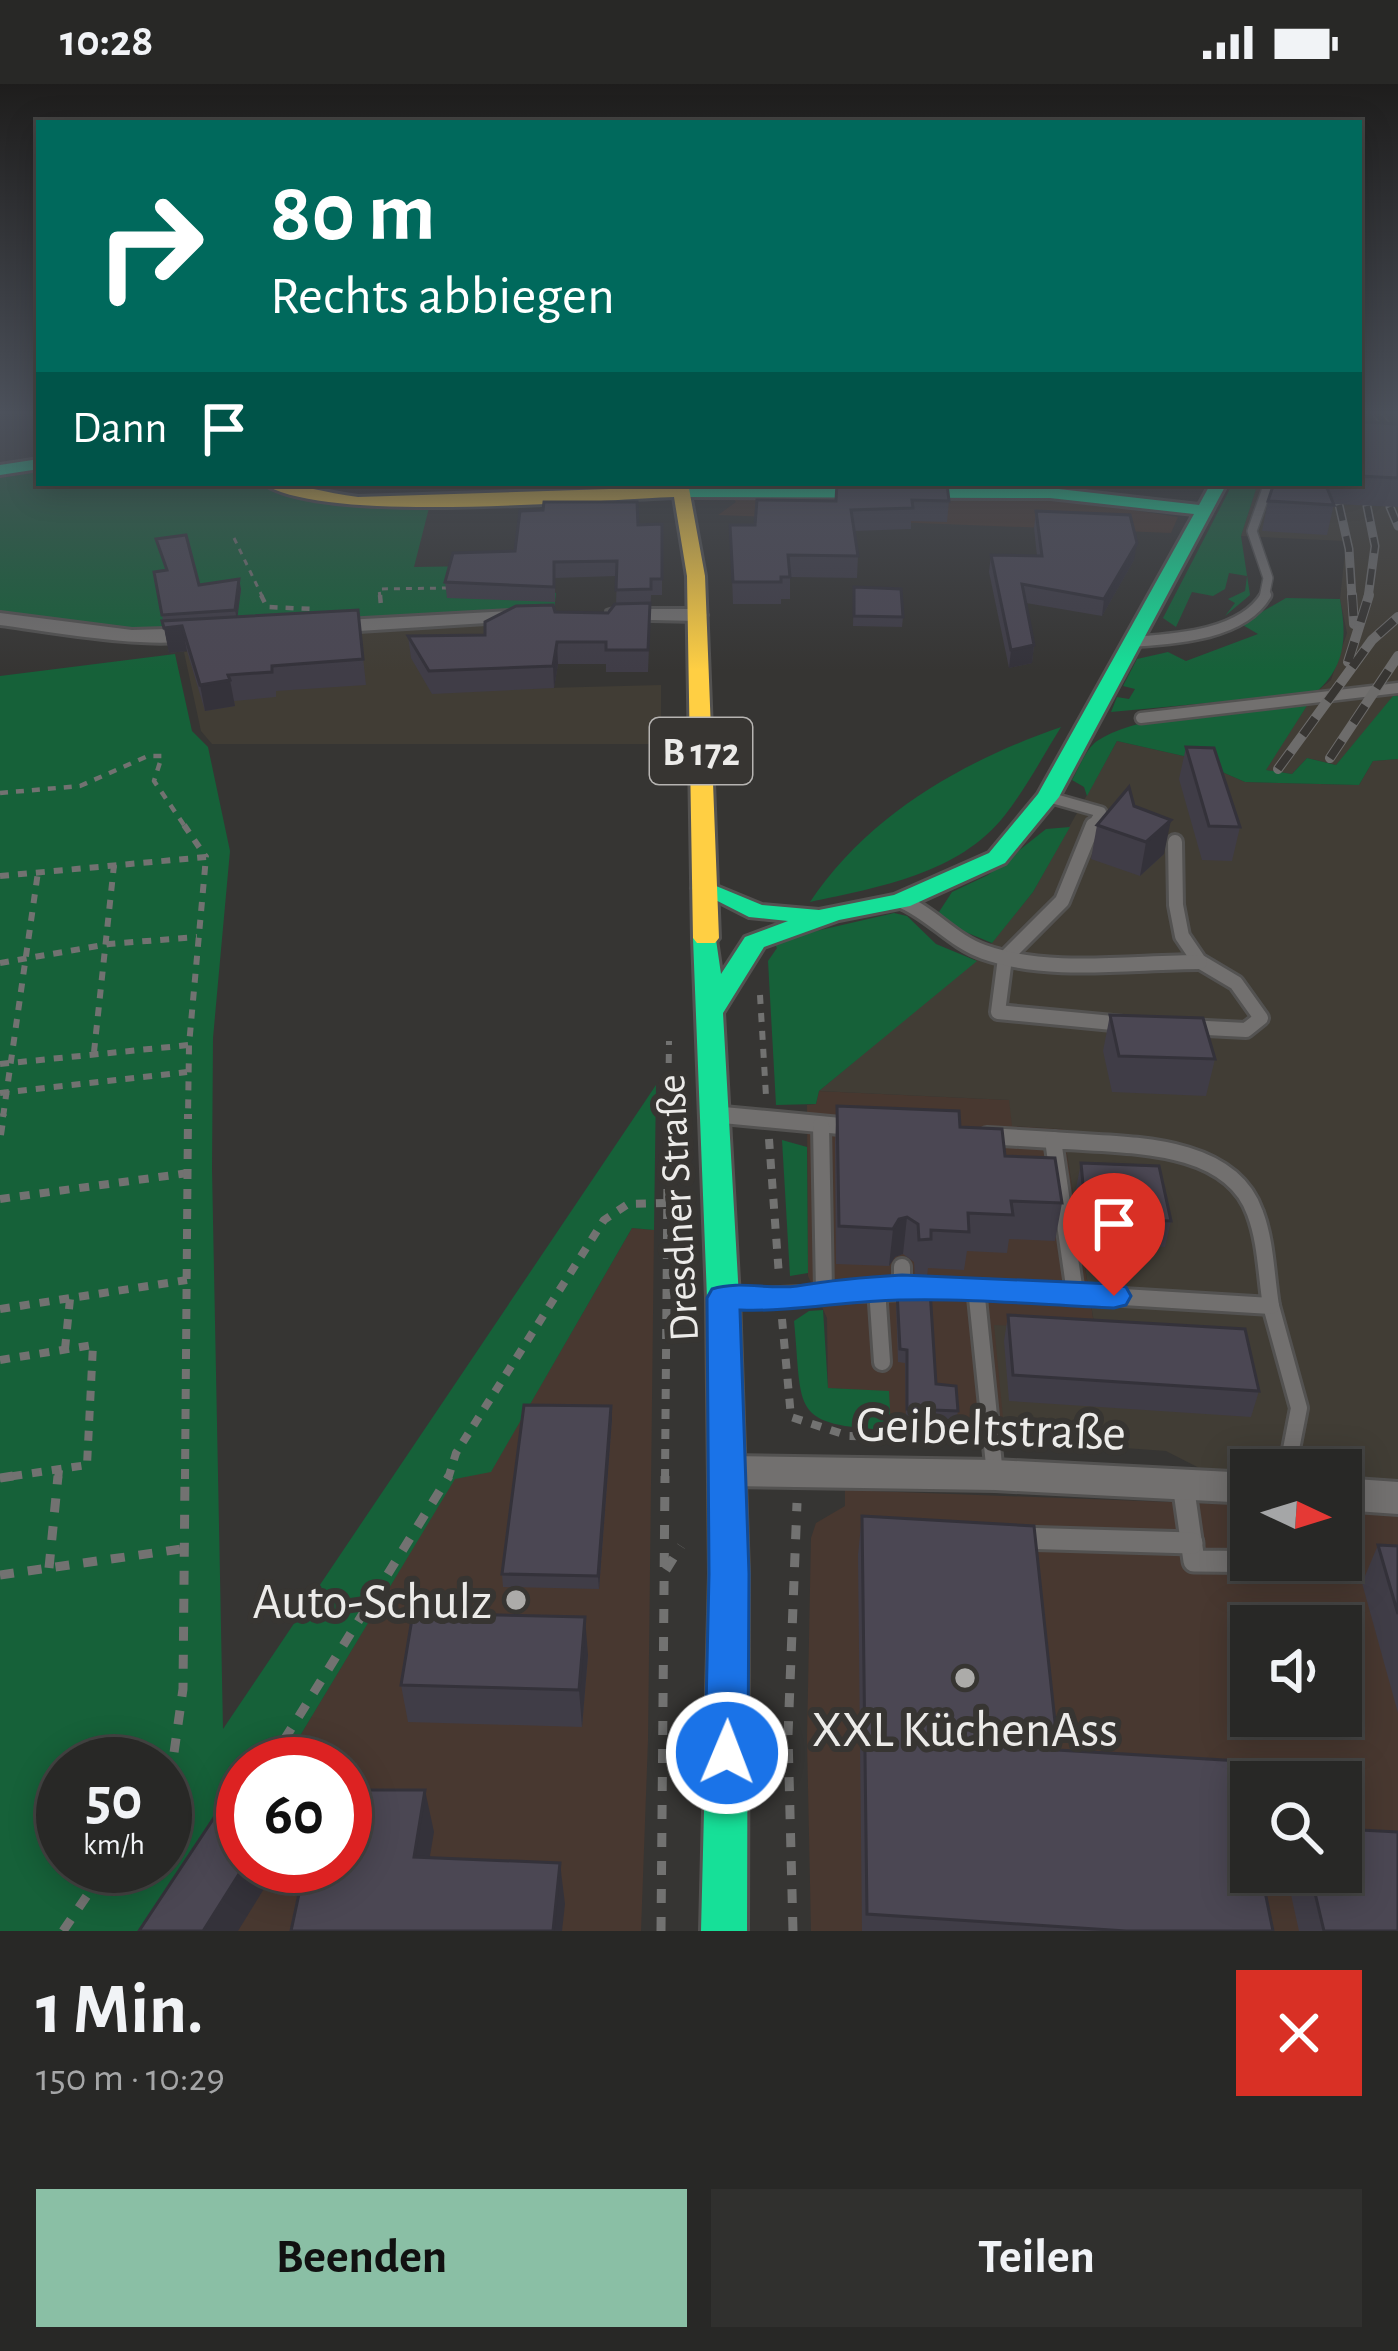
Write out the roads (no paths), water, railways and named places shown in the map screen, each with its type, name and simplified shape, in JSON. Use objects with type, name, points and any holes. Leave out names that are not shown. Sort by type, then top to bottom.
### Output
[{"type":"main road","points":[[359,499],[463,499]]},
{"type":"main road","points":[[405,499],[419,501]]},
{"type":"main road","name":"Dresdner Straße","points":[[684,499],[694,550],[698,615],[728,1471],[724,1931]]},
{"type":"main road","points":[[1106,499],[1203,510]]},
{"type":"main road","points":[[710,1012],[754,942],[833,914],[901,901],[997,858],[1048,796],[1209,499]]},
{"type":"main road","points":[[704,888],[758,912],[833,914]]},
{"type":"street","points":[[597,615],[698,615]]},
{"type":"street","points":[[309,628],[550,616]]},
{"type":"street","points":[[0,619],[132,636],[223,632]]},
{"type":"street","name":"Geibeltstraße","points":[[728,1471],[995,1475],[1230,1487]]},
{"type":"street","points":[[1362,1495],[1398,1498]]},
{"type":"lane","points":[[1131,642],[1170,639],[1233,621],[1267,596],[1270,586],[1252,536],[1264,499]]},
{"type":"lane","points":[[1141,718],[1398,688]]},
{"type":"lane","points":[[1048,796],[1101,812],[1080,848],[1061,901],[1005,958],[998,1012],[1030,1019],[1142,1024]]},
{"type":"lane","points":[[1175,842],[1176,905],[1184,942],[1200,962]]},
{"type":"lane","points":[[901,901],[920,908],[962,943],[1005,958],[1200,962],[1222,971],[1247,994],[1261,1018],[1246,1030],[1165,1026]]},
{"type":"lane","points":[[714,1114],[879,1129]]},
{"type":"lane","points":[[821,1125],[824,1292]]},
{"type":"lane","points":[[964,1135],[1170,1153],[1216,1165],[1243,1187],[1253,1208],[1271,1306],[1299,1408],[1291,1449]]},
{"type":"lane","points":[[1053,1140],[1075,1293]]},
{"type":"lane","points":[[902,1267],[902,1287]]},
{"type":"lane","points":[[723,1298],[795,1299],[824,1292],[902,1287],[976,1288],[1271,1306]]},
{"type":"lane","points":[[976,1288],[995,1475]]},
{"type":"lane","points":[[877,1289],[882,1362]]},
{"type":"lane","points":[[1183,1484],[1194,1561],[1230,1561]]},
{"type":"lane","points":[[996,1537],[1192,1543]]},
{"type":"railway","points":[[1339,505],[1349,549],[1352,598]]},
{"type":"railway","points":[[1367,506],[1375,546],[1368,598]]},
{"type":"railway","points":[[1390,507],[1398,526]]},
{"type":"railway","points":[[1352,595],[1354,624]]},
{"type":"railway","points":[[1348,662],[1369,595]]},
{"type":"railway","points":[[1278,769],[1372,640],[1398,617]]},
{"type":"railway","points":[[1330,758],[1398,656]]},
{"type":"place","name":"Auto-Schulz","points":[[516,1600]]},
{"type":"place","name":"XXL KüchenAss","points":[[965,1678]]}]
